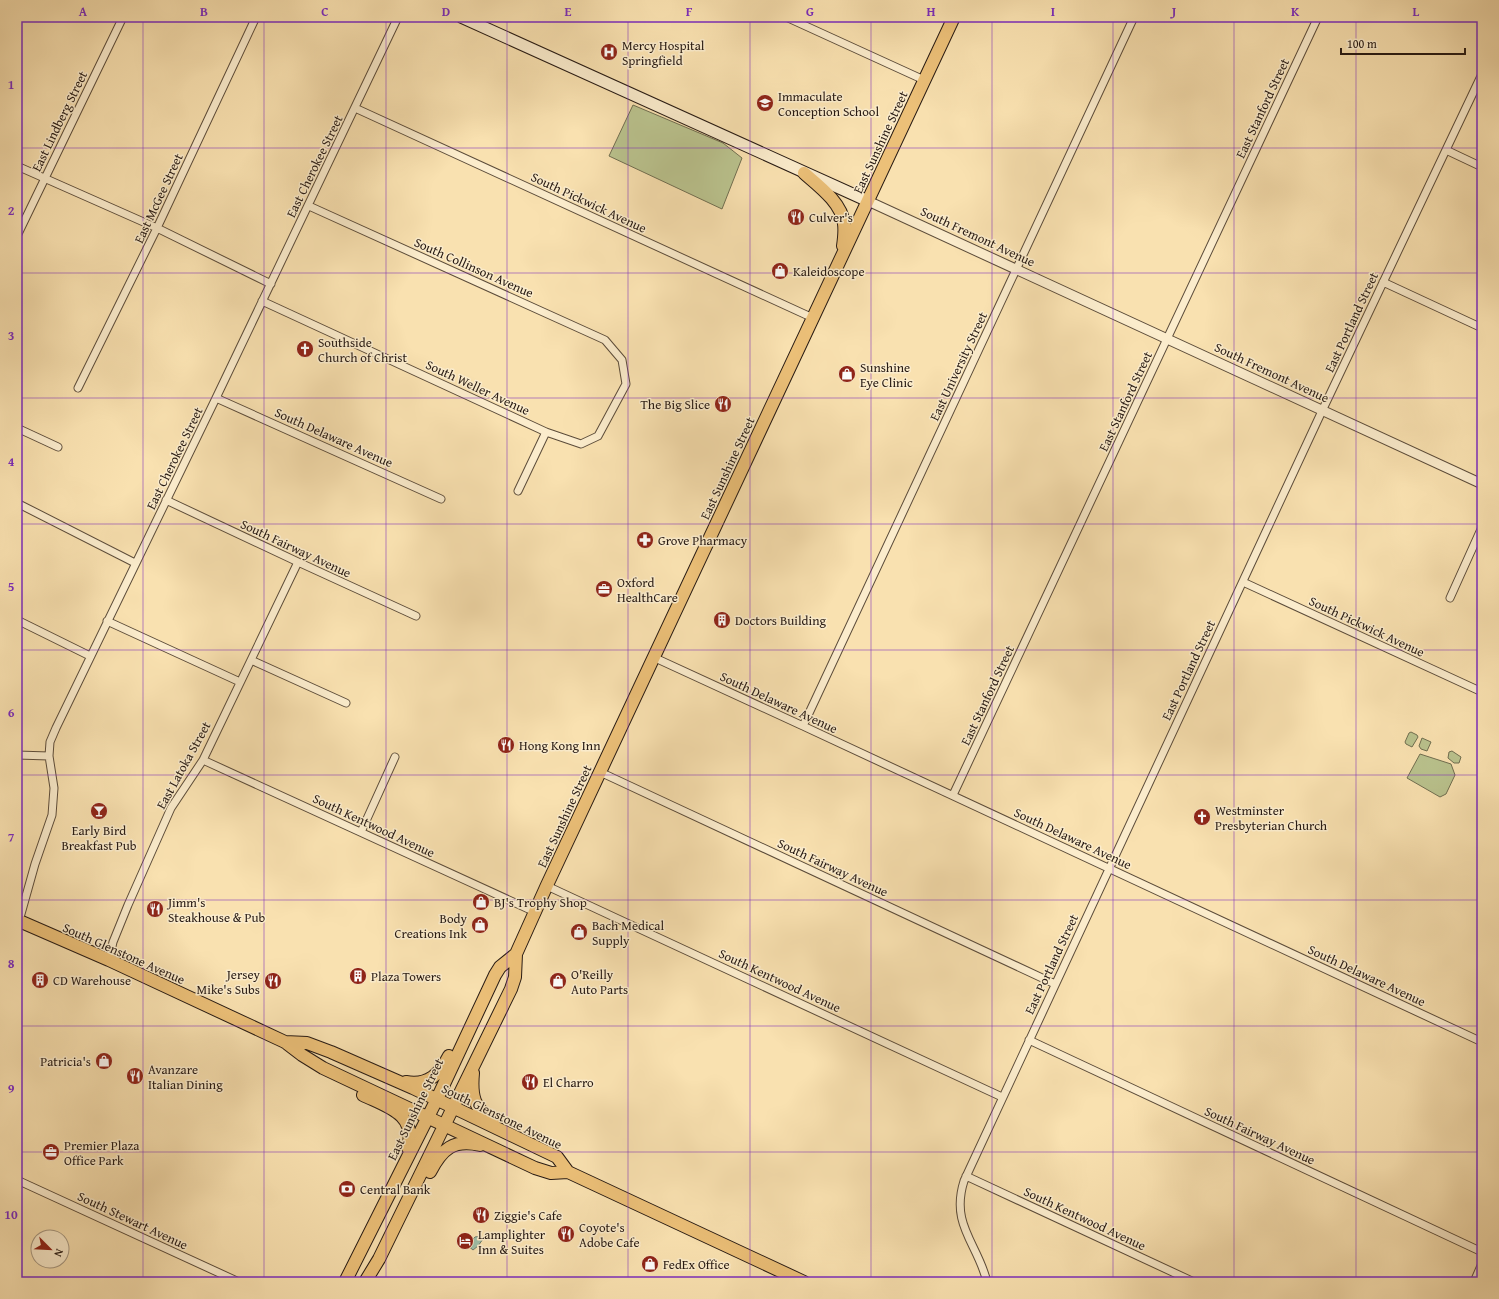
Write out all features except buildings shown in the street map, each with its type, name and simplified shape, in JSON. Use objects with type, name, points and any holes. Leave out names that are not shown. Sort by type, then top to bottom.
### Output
[{"type":"main road","name":"South Fremont Avenue","points":[[461,17],[868,202]]},
{"type":"main road","name":"East Sunshine Street","points":[[365,1282],[454,1107],[511,989],[515,977],[516,954],[535,912],[653,657],[954,17]]},
{"type":"main road","points":[[804,173],[831,199],[840,211],[844,224],[842,256]]},
{"type":"main road","name":"South Glenstone Avenue","points":[[18,921],[108,960],[285,1042],[302,1056],[323,1068],[540,1170],[551,1173],[568,1172],[804,1282]]},
{"type":"main road","name":"East Sunshine Street","points":[[345,1282],[437,1099],[495,975],[500,967],[516,954]]},
{"type":"main road","points":[[394,1080],[418,1084],[440,1072],[445,1065],[481,993],[495,975]]},
{"type":"main road","name":"South Glenstone Avenue","points":[[285,1042],[307,1043],[437,1099],[557,1156],[568,1172]]},
{"type":"main road","points":[[473,1067],[472,1094],[480,1110],[492,1118],[540,1142],[547,1151]]},
{"type":"main road","points":[[323,1068],[336,1082],[396,1111],[406,1120],[410,1130],[410,1139],[404,1164]]},
{"type":"main road","points":[[378,1259],[397,1233],[432,1168],[444,1151],[452,1146],[466,1143],[494,1148]]},
{"type":"street","name":"East Lindberg Street","points":[[17,236],[123,17]]},
{"type":"street","name":"East McGee Street","points":[[78,388],[158,228],[256,17]]},
{"type":"street","name":"East Cherokee Street","points":[[18,921],[52,815],[54,788],[49,756],[50,742],[90,656],[309,206],[398,17]]},
{"type":"street","points":[[786,17],[924,80]]},
{"type":"street","name":"East University Street","points":[[803,726],[986,337],[1016,269],[1134,17]]},
{"type":"street","name":"East Stanford Street","points":[[953,795],[1318,17]]},
{"type":"street","name":"East Portland Street","points":[[987,1282],[978,1256],[966,1233],[961,1218],[960,1195],[966,1176],[1322,411],[1482,74]]},
{"type":"street","name":"South Pickwick Avenue","points":[[355,108],[813,318]]},
{"type":"street","points":[[1446,150],[1482,167]]},
{"type":"street","points":[[17,166],[158,228],[271,284]]},
{"type":"street","name":"South Fremont Avenue","points":[[868,202],[1482,484]]},
{"type":"street","name":"South Collinson Avenue","points":[[309,206],[605,340],[622,360],[626,384],[598,436]]},
{"type":"street","points":[[1383,282],[1482,328]]},
{"type":"street","name":"South Weller Avenue","points":[[262,301],[546,432],[581,444],[598,436]]},
{"type":"street","name":"South Delaware Avenue","points":[[216,398],[442,499]]},
{"type":"street","points":[[17,428],[58,447]]},
{"type":"street","points":[[518,491],[546,432]]},
{"type":"street","name":"South Fairway Avenue","points":[[166,500],[416,616]]},
{"type":"street","points":[[17,503],[135,563]]},
{"type":"street","points":[[1450,598],[1482,527]]},
{"type":"street","name":"East Latoka Street","points":[[108,960],[113,942],[128,905],[171,808],[203,760],[298,562]]},
{"type":"street","name":"South Pickwick Avenue","points":[[1243,582],[1482,692]]},
{"type":"street","points":[[17,620],[90,656]]},
{"type":"street","points":[[107,621],[240,682]]},
{"type":"street","name":"South Delaware Avenue","points":[[653,657],[953,795],[1482,1042]]},
{"type":"street","points":[[251,660],[346,703]]},
{"type":"street","points":[[17,755],[49,756]]},
{"type":"street","points":[[361,832],[394,757]]},
{"type":"street","name":"South Kentwood Avenue","points":[[203,760],[535,912]]},
{"type":"street","name":"South Fairway Avenue","points":[[600,772],[1055,984]]},
{"type":"street","name":"South Kentwood Avenue","points":[[547,886],[1002,1097]]},
{"type":"street","name":"South Fairway Avenue","points":[[1029,1040],[1482,1252]]},
{"type":"street","name":"South Kentwood Avenue","points":[[966,1176],[1194,1282]]},
{"type":"street","name":"South Stewart Avenue","points":[[17,1180],[239,1282]]},
{"type":"street","points":[[1475,1282],[1482,1266]]},
{"type":"shaded area","points":[[633,105],[723,143],[742,158],[722,209],[609,156]]},
{"type":"shaded area","points":[[1411,732],[1418,737],[1412,747],[1405,742],[1409,733]]},
{"type":"shaded area","points":[[1422,738],[1431,742],[1427,751],[1421,749],[1419,746]]},
{"type":"shaded area","points":[[1452,751],[1461,757],[1459,763],[1454,763],[1448,758],[1449,752]]},
{"type":"shaded area","points":[[1420,754],[1451,764],[1455,775],[1446,794],[1440,797],[1407,778]]},
{"type":"shaded area","points":[[481,1236],[483,1239],[473,1250],[467,1245],[475,1237]]},
{"type":"place","name":"Mercy Hospital Springfield","points":[[609,52]]},
{"type":"place","name":"Immaculate Conception School","points":[[765,103]]},
{"type":"place","name":"Culver's","points":[[796,217]]},
{"type":"place","name":"Kaleidoscope","points":[[780,271]]},
{"type":"place","name":"Southside Church of Christ","points":[[305,349]]},
{"type":"place","name":"Sunshine Eye Clinic","points":[[847,374]]},
{"type":"place","name":"The Big Slice","points":[[723,404]]},
{"type":"place","name":"Grove Pharmacy","points":[[645,540]]},
{"type":"place","name":"Oxford HealthCare","points":[[604,589]]},
{"type":"place","name":"Doctors Building","points":[[722,620]]},
{"type":"place","name":"Hong Kong Inn","points":[[506,745]]},
{"type":"place","name":"Early Bird Breakfast Pub","points":[[99,811]]},
{"type":"place","name":"Westminster Presbyterian Church","points":[[1202,817]]},
{"type":"place","name":"BJ's Trophy Shop","points":[[481,902]]},
{"type":"place","name":"Jimm's Steakhouse & Pub","points":[[155,909]]},
{"type":"place","name":"Body Creations Ink","points":[[480,925]]},
{"type":"place","name":"Bach Medical Supply","points":[[579,932]]},
{"type":"place","name":"Plaza Towers","points":[[358,976]]},
{"type":"place","name":"CD Warehouse","points":[[40,980]]},
{"type":"place","name":"Jersey Mike's Subs","points":[[273,981]]},
{"type":"place","name":"O'Reilly Auto Parts","points":[[558,981]]},
{"type":"place","name":"Patricia's","points":[[104,1061]]},
{"type":"place","name":"Avanzare Italian Dining","points":[[135,1076]]},
{"type":"place","name":"El Charro","points":[[530,1082]]},
{"type":"place","name":"Premier Plaza Office Park","points":[[51,1152]]},
{"type":"place","name":"Central Bank","points":[[347,1189]]},
{"type":"place","name":"Ziggie's Cafe","points":[[481,1215]]},
{"type":"place","name":"Coyote's Adobe Cafe","points":[[566,1234]]},
{"type":"place","name":"Lamplighter Inn & Suites","points":[[465,1241]]},
{"type":"place","name":"FedEx Office","points":[[650,1264]]}]
